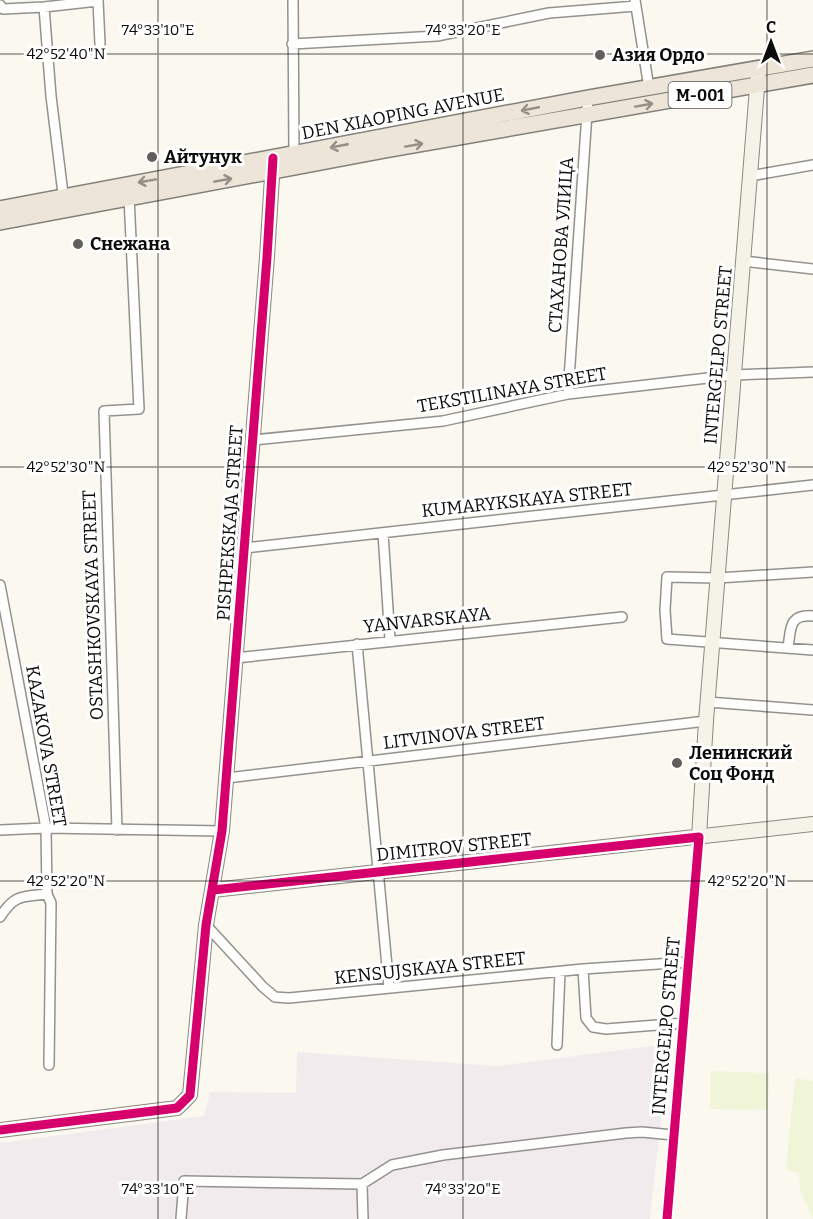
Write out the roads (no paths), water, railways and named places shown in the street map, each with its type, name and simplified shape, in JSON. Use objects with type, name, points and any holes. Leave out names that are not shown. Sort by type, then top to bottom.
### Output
[{"type":"main road","name":"DEN XIAOPING AVENUE","points":[[0,209],[129,197],[273,165],[294,154],[813,59]]},
{"type":"main road","name":"DEN XIAOPING AVENUE","points":[[0,222],[65,204],[273,165],[813,75]]},
{"type":"street","points":[[293,0],[294,154]]},
{"type":"street","points":[[0,5],[3,9],[98,1],[100,44]]},
{"type":"street","points":[[292,44],[437,36],[549,13],[636,3],[649,88]]},
{"type":"street","points":[[44,7],[51,96],[65,204]]},
{"type":"street","name":"INTERGELPO STREET","points":[[667,1219],[759,69]]},
{"type":"street","name":"СТАХАНОВА УЛИЦА","points":[[568,394],[588,99]]},
{"type":"street","name":"PISHPEKSKAJA STREET","points":[[0,1130],[177,1108],[190,1095],[206,925],[222,831],[227,778],[273,165]]},
{"type":"street","points":[[750,176],[813,165]]},
{"type":"street","name":"OSTASHKOVSKAYA STREET","points":[[117,830],[104,411],[139,409],[129,197]]},
{"type":"street","points":[[743,261],[813,269]]},
{"type":"street","name":"TEKSTILINAYA STREET","points":[[253,440],[442,421],[568,394],[734,375],[813,372]]},
{"type":"street","name":"KUMARYKSKAYA STREET","points":[[244,548],[813,485]]},
{"type":"street","points":[[383,532],[390,640]]},
{"type":"street","points":[[813,572],[718,578],[667,577],[665,599],[667,639],[813,650]]},
{"type":"street","name":"KAZAKOVA STREET","points":[[0,585],[46,828],[47,894],[51,903],[49,1065]]},
{"type":"street","points":[[789,648],[792,622],[797,618],[813,616]]},
{"type":"street","name":"YANVARSKAYA","points":[[236,658],[622,617]]},
{"type":"street","points":[[357,644],[389,988]]},
{"type":"street","points":[[708,702],[813,710]]},
{"type":"street","name":"LITVINOVA STREET","points":[[227,778],[706,721]]},
{"type":"street","name":"DIMITROV STREET","points":[[213,890],[813,824]]},
{"type":"street","points":[[0,830],[46,828],[222,831]]},
{"type":"street","points":[[0,917],[17,897],[47,894]]},
{"type":"street","name":"KENSUJSKAYA STREET","points":[[206,925],[262,987],[275,996],[289,998],[583,969],[688,962]]},
{"type":"street","points":[[583,969],[586,1018],[593,1027],[606,1029],[683,1023]]},
{"type":"street","points":[[557,1045],[560,972]]},
{"type":"street","points":[[181,1219],[184,1181],[362,1184],[392,1166],[443,1155],[626,1133],[673,1135]]},
{"type":"street","points":[[362,1184],[363,1219]]},
{"type":"place","name":"Азия Ордо","points":[[600,55]]},
{"type":"place","name":"Айтунук","points":[[152,157]]},
{"type":"place","name":"Снежана","points":[[78,244]]},
{"type":"place","name":"Ленинский Соц Фонд","points":[[677,763]]}]
